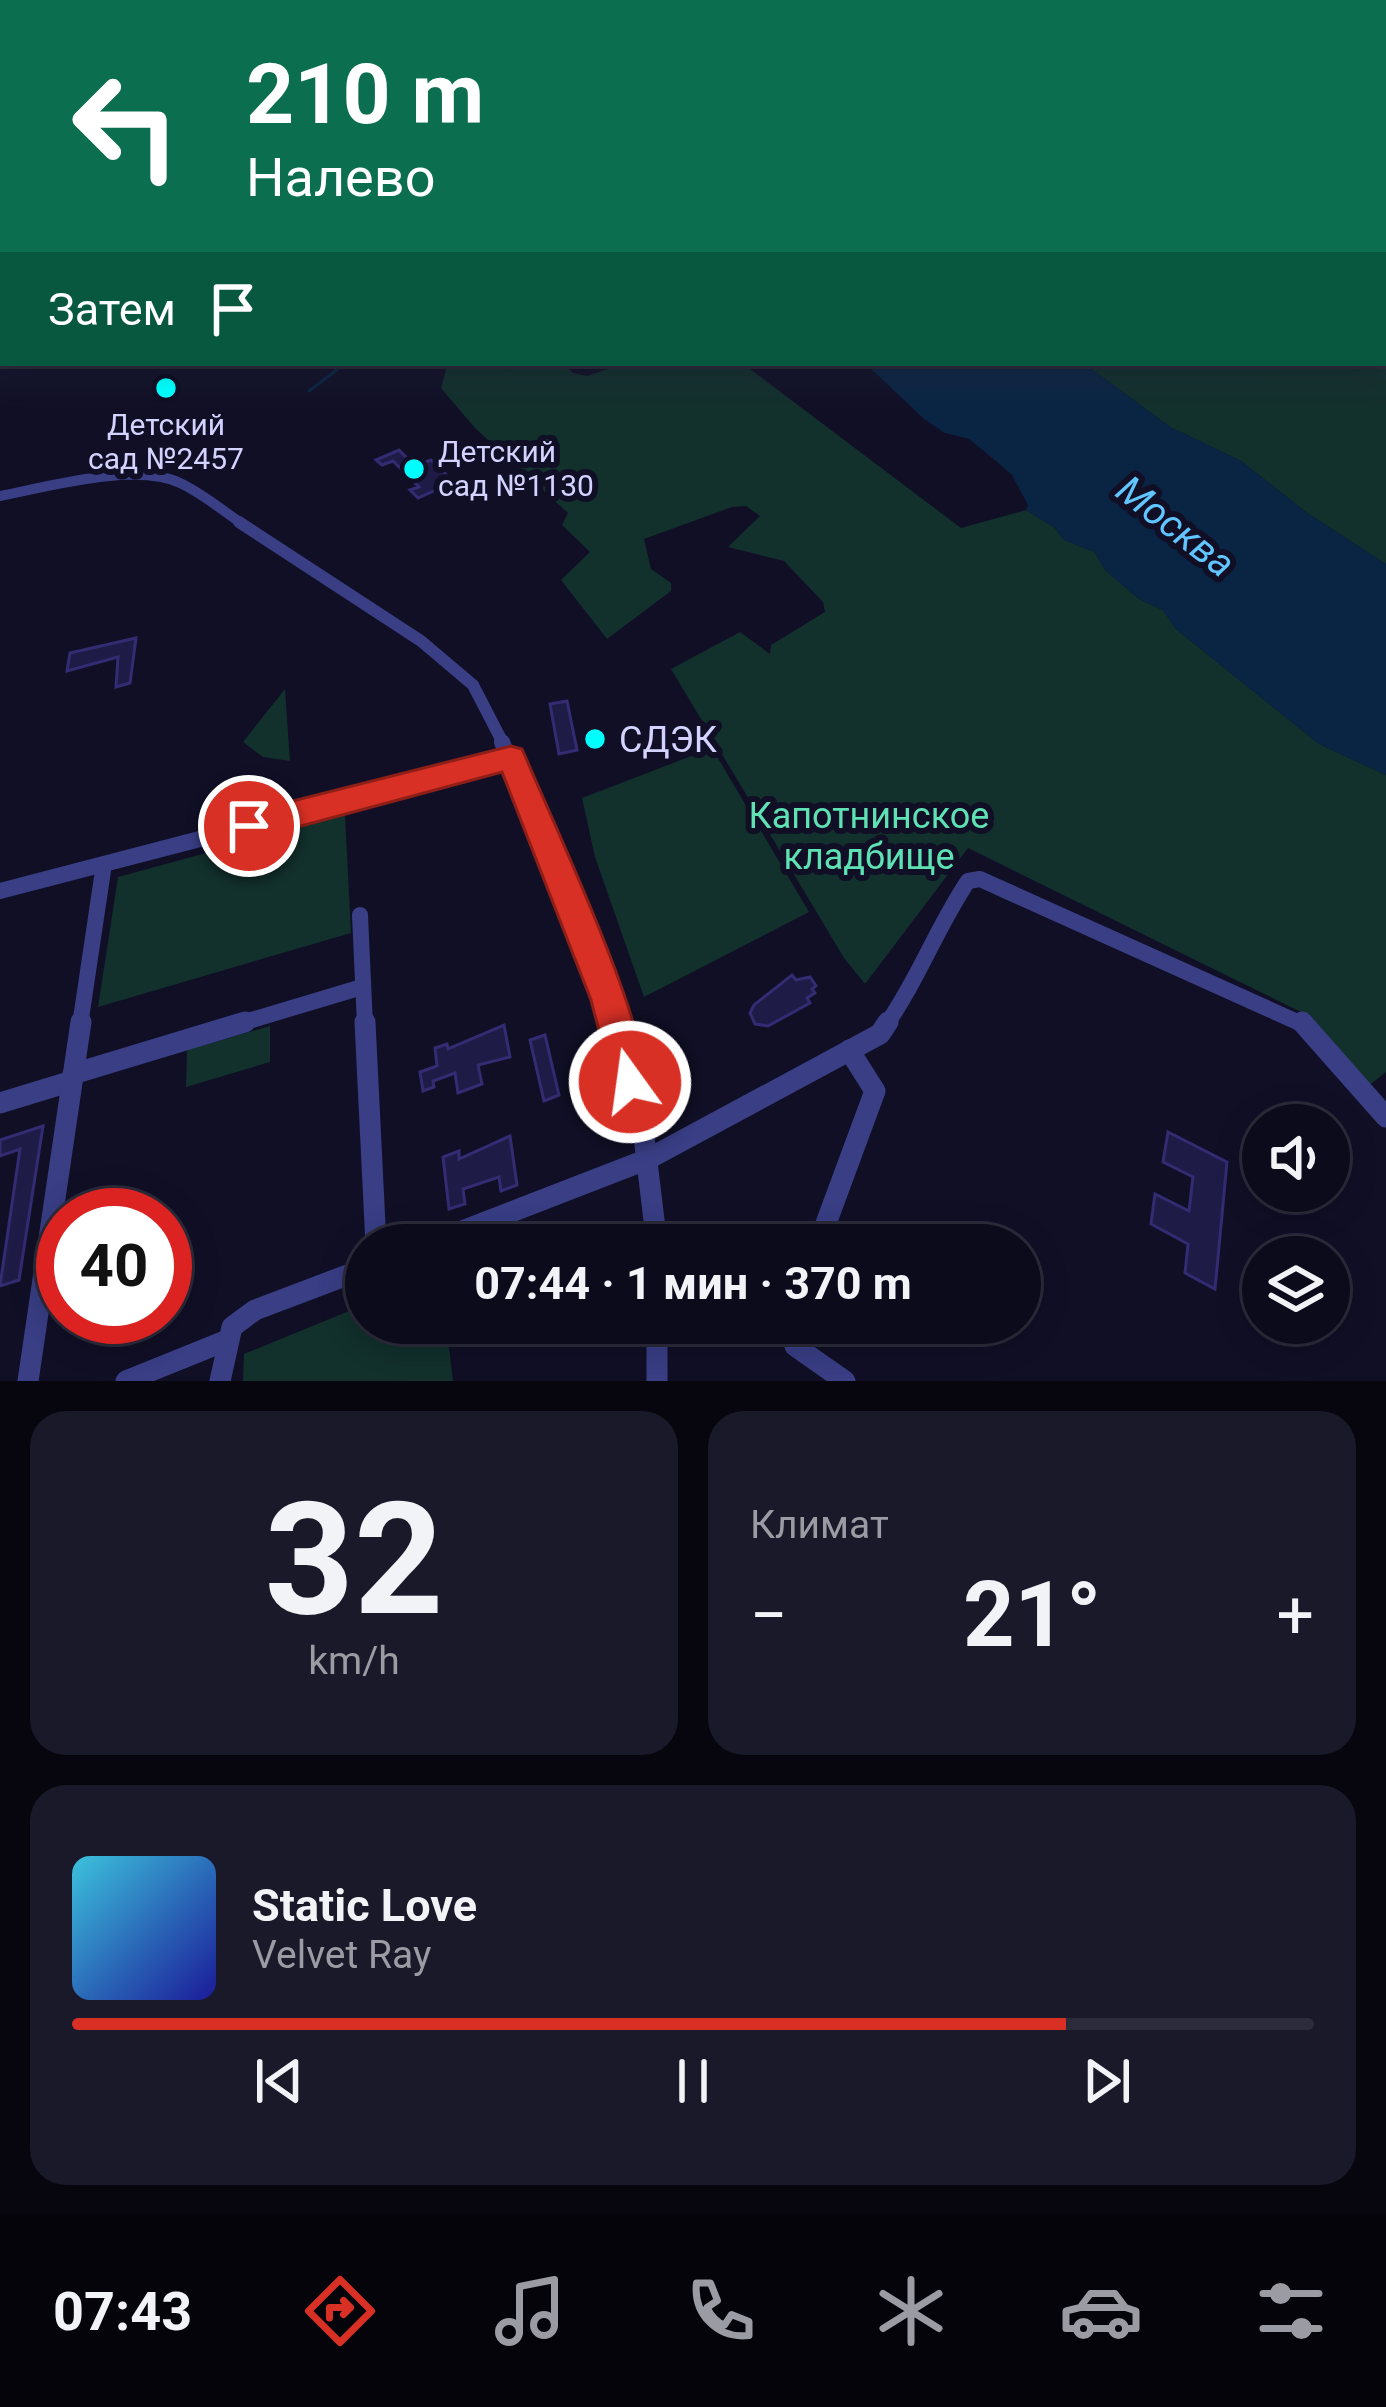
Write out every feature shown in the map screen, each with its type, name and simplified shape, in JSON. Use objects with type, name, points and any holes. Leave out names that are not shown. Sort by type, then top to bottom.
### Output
[{"type":"street","points":[[0,496],[136,476],[155,476],[192,488],[461,670],[511,758],[609,1000],[648,1159],[655,1224]]},
{"type":"street","points":[[0,890],[511,758]]},
{"type":"street","points":[[28,1381],[104,864]]},
{"type":"street","points":[[480,1224],[648,1159],[880,1034],[905,998],[940,923],[968,881],[980,879],[1299,1019],[1386,1117]]},
{"type":"street","points":[[360,915],[375,1224]]},
{"type":"street","points":[[0,1103],[362,987]]},
{"type":"street","points":[[826,1224],[875,1091],[849,1050]]},
{"type":"street","points":[[220,1381],[225,1341],[232,1327],[255,1310],[345,1276]]},
{"type":"street","points":[[126,1381],[225,1341]]},
{"type":"street","points":[[657,1381],[658,1344]]},
{"type":"street","points":[[795,1344],[845,1381]]},
{"type":"green space","name":"Капотнинское кладбище","points":[[447,366],[566,366],[587,376],[617,366],[746,366],[961,528],[1026,510],[1054,527],[1064,540],[1095,552],[1105,570],[1139,599],[1163,610],[1176,629],[1319,744],[1386,775],[1386,1072],[1366,1088],[1303,1013],[968,848],[865,984],[844,958],[671,669],[740,632],[770,654],[771,645],[825,612],[823,602],[784,561],[728,547],[760,516],[746,506],[732,507],[644,539],[651,569],[671,583],[671,591],[607,639],[561,580],[590,552],[562,525],[568,513],[475,428],[441,388]]},
{"type":"green space","points":[[1087,366],[1386,366],[1386,564],[1307,513],[1241,461],[1170,427]]},
{"type":"green space","points":[[285,689],[290,761],[263,757],[243,742]]},
{"type":"green space","points":[[712,748],[809,912],[644,997],[595,857],[582,798]]},
{"type":"green space","points":[[345,815],[351,933],[98,1007],[118,877]]},
{"type":"green space","points":[[270,1026],[270,1062],[186,1087],[187,1050]]},
{"type":"green space","points":[[345,1313],[345,1344],[449,1344],[453,1381],[243,1381],[244,1354]]},
{"type":"water","name":"Москва","points":[[868,366],[1087,366],[1170,427],[1241,461],[1307,513],[1386,564],[1386,775],[1319,744],[1176,629],[1163,610],[1139,599],[1105,570],[1095,552],[1064,540],[1054,527],[1026,510],[1028,505],[1012,475],[996,461],[969,439],[945,433]]},
{"type":"building","name":"Детский сад №1130","points":[[399,450],[415,466],[431,460],[454,482],[418,498],[410,490],[419,487],[393,461],[382,465],[376,460]]},
{"type":"building","points":[[136,638],[130,683],[116,687],[118,657],[67,671],[70,653]]},
{"type":"building","points":[[567,701],[577,750],[559,754],[550,704]]},
{"type":"building","points":[[792,975],[796,980],[810,977],[816,986],[807,998],[810,1003],[768,1026],[755,1024],[750,1013],[754,1005]]},
{"type":"building","points":[[504,1025],[510,1057],[478,1065],[482,1084],[458,1093],[455,1073],[433,1081],[434,1087],[423,1091],[420,1072],[437,1066],[435,1048],[447,1044],[448,1049]]},
{"type":"building","points":[[545,1035],[559,1095],[544,1101],[530,1040]]},
{"type":"building","points":[[43,1126],[19,1280],[0,1286],[20,1149],[0,1156],[0,1140]]},
{"type":"building","points":[[1168,1132],[1227,1162],[1215,1289],[1185,1273],[1188,1244],[1151,1224],[1155,1194],[1189,1211],[1193,1177],[1163,1162]]},
{"type":"building","points":[[510,1136],[517,1185],[501,1191],[499,1177],[463,1189],[465,1204],[449,1209],[443,1157],[459,1151],[459,1159]]},
{"type":"waterway","points":[[309,391],[342,366]]},
{"type":"place","name":"Детский сад №2457","points":[[166,388]]},
{"type":"place","name":"Детский сад №1130","points":[[414,469]]},
{"type":"place","name":"СДЭК","points":[[595,739]]},
{"type":"route","points":[[249,826],[511,758],[609,1000],[630,1082]]}]
